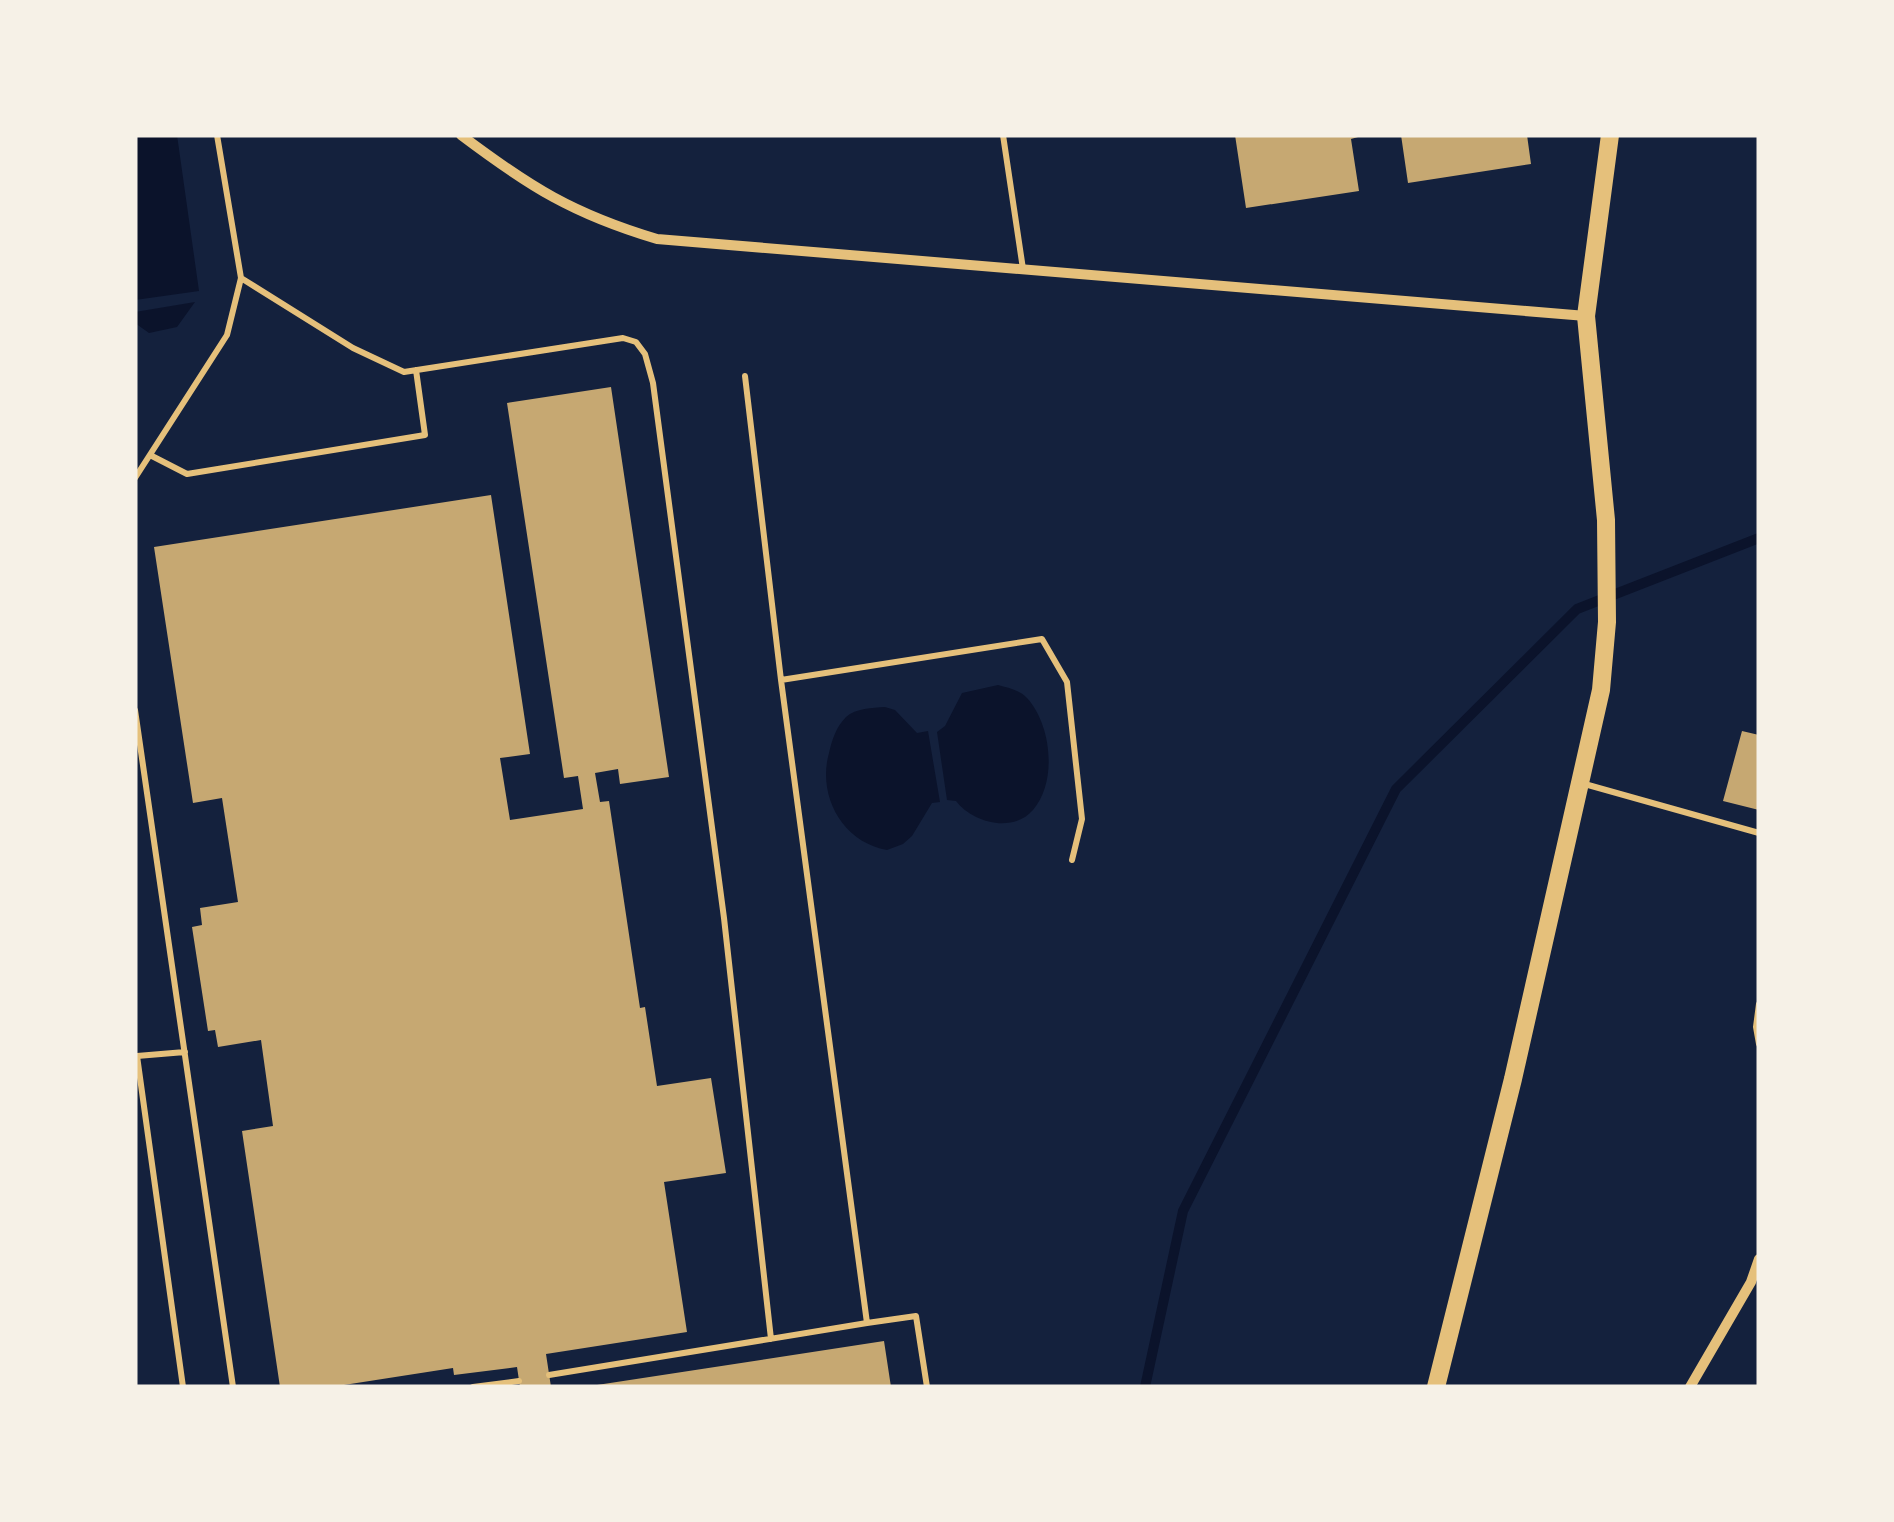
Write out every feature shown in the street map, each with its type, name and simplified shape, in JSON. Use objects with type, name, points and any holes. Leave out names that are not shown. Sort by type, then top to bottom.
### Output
[{"type":"street","points":[[461,135],[527,184],[566,206],[657,239],[1586,316]]},
{"type":"street","points":[[1436,1387],[1512,1079],[1601,690],[1608,622],[1606,520],[1586,316],[1610,135]]},
{"type":"street","points":[[1690,1387],[1751,1282],[1759,1259]]},
{"type":"lane","points":[[135,478],[226,335],[241,278],[217,135]]},
{"type":"lane","points":[[1003,135],[1022,268]]},
{"type":"lane","points":[[241,278],[387,366],[404,372],[623,338],[636,342],[645,354],[653,384],[724,918],[772,1339]]},
{"type":"lane","points":[[150,455],[188,474],[425,436],[416,370]]},
{"type":"lane","points":[[745,376],[867,1323]]},
{"type":"lane","points":[[782,680],[1042,639],[1067,682],[1082,819],[1072,860]]},
{"type":"lane","points":[[135,710],[233,1387]]},
{"type":"lane","points":[[1580,782],[1759,833]]},
{"type":"lane","points":[[1759,1004],[1759,1044]]},
{"type":"lane","points":[[183,1387],[136,1056],[185,1052]]},
{"type":"lane","points":[[549,1375],[916,1316],[927,1387]]},
{"type":"lane","points":[[473,1387],[519,1381]]},
{"type":"water","points":[[135,135],[177,135],[199,291],[135,300]]},
{"type":"water","points":[[195,302],[177,327],[149,333],[135,323],[135,312]]},
{"type":"water","points":[[998,685],[1027,698],[1042,722],[1048,753],[1041,798],[1024,817],[1004,823],[972,815],[956,801],[947,800],[937,732],[945,726],[962,693]]},
{"type":"water","points":[[859,710],[895,710],[917,733],[928,731],[940,802],[932,803],[912,836],[887,850],[871,845],[846,827],[830,800],[826,769],[833,739],[846,717]]},
{"type":"building","points":[[1235,135],[1365,135],[1351,139],[1359,191],[1246,208]]},
{"type":"building","points":[[1401,135],[1527,135],[1531,164],[1408,183]]},
{"type":"building","points":[[611,387],[669,777],[620,784],[618,769],[595,773],[600,802],[609,801],[640,1008],[645,1007],[657,1086],[711,1078],[726,1173],[664,1182],[687,1332],[546,1354],[551,1387],[520,1387],[517,1367],[454,1375],[453,1368],[331,1387],[280,1387],[242,1131],[273,1126],[261,1040],[218,1047],[215,1030],[208,1031],[192,927],[202,925],[200,908],[238,902],[222,798],[193,803],[154,547],[491,495],[530,754],[500,758],[510,820],[583,809],[578,776],[564,778],[507,403]]},
{"type":"building","points":[[1742,731],[1759,735],[1759,810],[1723,801]]},
{"type":"building","points":[[884,1341],[891,1387],[597,1387],[597,1385]]},
{"type":"waterway","points":[[1145,1387],[1183,1211],[1396,789],[1577,609],[1759,538]]}]
